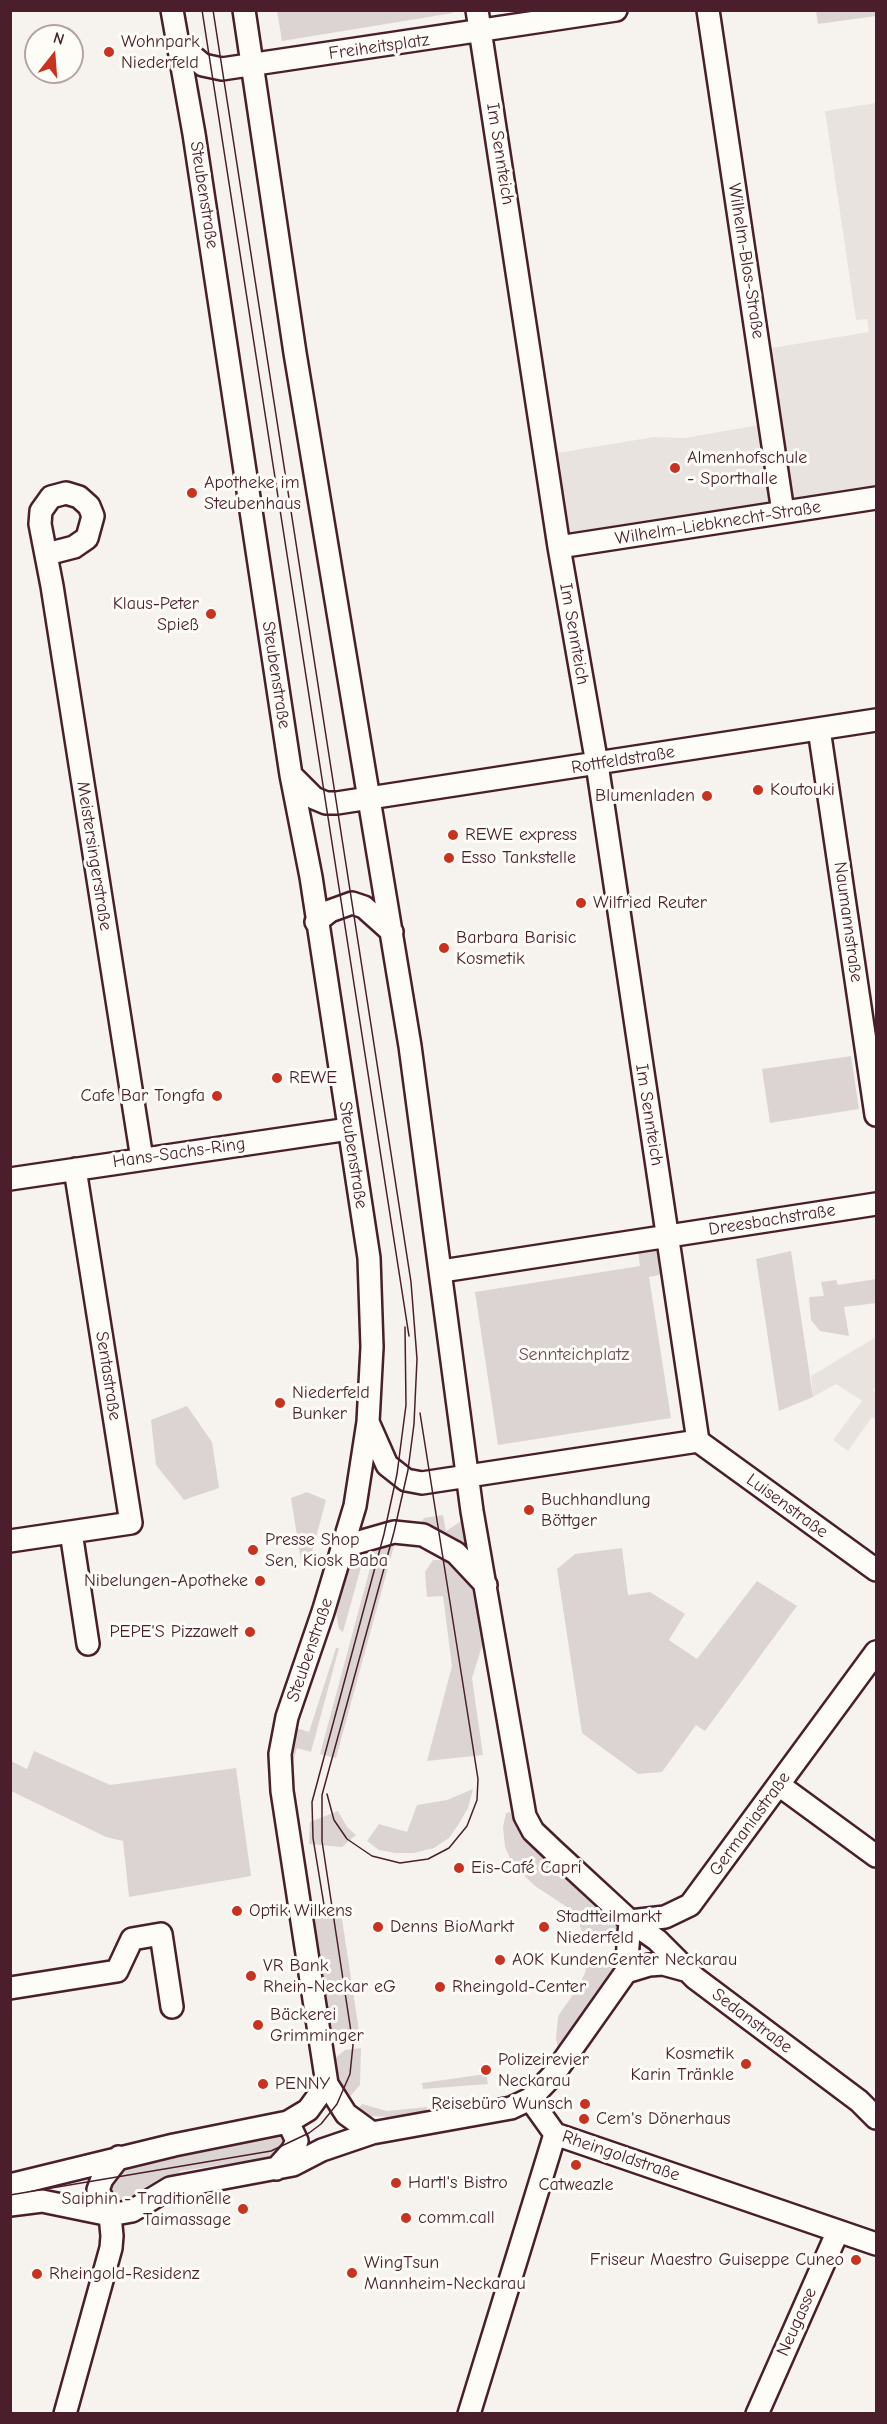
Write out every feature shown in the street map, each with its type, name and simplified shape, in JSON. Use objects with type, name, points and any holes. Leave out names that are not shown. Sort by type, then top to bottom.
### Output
[{"type":"street","name":"Steubenstraße","points":[[172,10],[194,134],[291,775],[369,1258],[372,1347],[368,1422],[355,1506],[345,1546],[287,1718],[280,1754],[282,1791],[327,2084],[346,2114],[372,2133]]},
{"type":"street","points":[[10,2205],[51,2201],[110,2215],[132,2211],[170,2188],[293,2165],[322,2150],[372,2133],[511,2108],[530,2099],[554,2074],[626,1972],[630,1921],[539,1837],[525,1816],[467,1476],[442,1271],[392,932],[294,342],[244,10]]},
{"type":"street","points":[[477,10],[481,32]]},
{"type":"street","name":"Freiheitsplatz","points":[[177,43],[202,65],[211,68],[254,65],[616,10]]},
{"type":"street","name":"Wilhelm-Blos-Straße","points":[[708,10],[783,513]]},
{"type":"street","name":"Im Sennteich","points":[[481,32],[559,547],[597,764],[668,1236]]},
{"type":"street","name":"Wilhelm-Liebknecht-Straße","points":[[559,547],[876,498]]},
{"type":"street","name":"Meistersingerstraße","points":[[47,554],[142,1159]]},
{"type":"street","name":"Rottfeldstraße","points":[[291,775],[314,798],[326,803],[369,799],[876,720]]},
{"type":"street","name":"Naumannstraße","points":[[819,729],[876,1115]]},
{"type":"street","points":[[316,922],[330,911],[352,903],[364,907],[392,932]]},
{"type":"street","name":"Hans-Sachs-Ring","points":[[10,1179],[349,1128]]},
{"type":"street","name":"Sentastraße","points":[[10,1541],[131,1523],[75,1169]]},
{"type":"street","name":"Dreesbachstraße","points":[[668,1236],[876,1204]]},
{"type":"street","points":[[368,1422],[384,1460],[402,1478],[422,1483],[698,1441],[668,1236],[442,1271]]},
{"type":"street","name":"Luisenstraße","points":[[698,1441],[876,1570]]},
{"type":"street","points":[[71,1532],[88,1644]]},
{"type":"street","points":[[345,1546],[394,1532],[423,1536],[456,1553],[486,1586]]},
{"type":"street","name":"Germaniastraße","points":[[630,1921],[665,1917],[690,1905],[876,1652]]},
{"type":"street","points":[[779,1785],[876,1856]]},
{"type":"street","name":"Sedanstraße","points":[[630,1921],[657,1940],[685,1970],[876,2118]]},
{"type":"street","points":[[10,1988],[117,1971],[132,1939],[161,1934],[172,2007]]},
{"type":"street","points":[[626,1972],[649,1965],[663,1964],[685,1970]]},
{"type":"street","points":[[10,2185],[119,2157],[288,2122],[308,2110],[327,2084]]},
{"type":"street","name":"Rheingoldstraße","points":[[530,2099],[555,2134],[876,2244]]},
{"type":"street","points":[[276,2169],[292,2151],[297,2141],[288,2122]]},
{"type":"street","points":[[469,2414],[555,2134]]},
{"type":"street","points":[[65,2414],[104,2281],[112,2235],[110,2215],[98,2190],[102,2179],[119,2157]]},
{"type":"street","name":"Neugasse","points":[[757,2414],[838,2231]]},
{"type":"shaded area","points":[[876,103],[876,498],[559,547],[545,455],[654,437],[685,438],[770,423],[759,350],[869,332],[867,319],[856,320],[825,111]]},
{"type":"shaded area","points":[[876,1337],[876,1387],[873,1390],[876,1393],[876,1420],[872,1417],[848,1451],[833,1440],[862,1401],[836,1384],[813,1397],[811,1376]]},
{"type":"green space","points":[[452,10],[453,13],[282,41],[277,11]]},
{"type":"green space","points":[[816,11],[876,11],[876,16],[818,24]]},
{"type":"green space","points":[[851,1056],[859,1109],[770,1123],[762,1069]]},
{"type":"green space","name":"Sennteichplatz","points":[[659,1247],[664,1274],[649,1277],[671,1418],[498,1445],[475,1292],[640,1266],[638,1251]]},
{"type":"green space","points":[[791,1251],[813,1397],[779,1411],[756,1259]]},
{"type":"green space","points":[[876,1279],[876,1303],[844,1307],[849,1336],[820,1331],[811,1320],[809,1297],[824,1296],[821,1282],[836,1280],[838,1285]]},
{"type":"green space","points":[[187,1406],[212,1442],[219,1488],[184,1500],[156,1465],[151,1420]]},
{"type":"green space","points":[[307,1492],[326,1500],[308,1567],[302,1567],[291,1498]]},
{"type":"green space","points":[[443,1515],[446,1531],[466,1518],[469,1553],[447,1536],[419,1526],[424,1518]]},
{"type":"green space","points":[[395,1542],[336,1758],[320,1754],[376,1546]]},
{"type":"green space","points":[[622,1548],[628,1595],[650,1592],[685,1614],[669,1640],[697,1659],[757,1581],[797,1606],[705,1731],[696,1725],[662,1772],[638,1774],[582,1733],[557,1569],[575,1554]]},
{"type":"green space","points":[[366,1549],[343,1632],[339,1629],[335,1607],[349,1565]]},
{"type":"green space","points":[[433,1560],[448,1560],[474,1584],[484,1640],[472,1678],[483,1755],[427,1761],[452,1666],[443,1596],[427,1597],[425,1572]]},
{"type":"green space","points":[[336,1648],[339,1648],[311,1752],[297,1748],[289,1776],[288,1761],[293,1727],[309,1732]]},
{"type":"green space","points":[[34,1751],[110,1785],[236,1768],[251,1876],[129,1897],[123,1841],[106,1837],[11,1791],[11,1761],[27,1769]]},
{"type":"green space","points":[[473,1789],[468,1808],[458,1825],[449,1838],[434,1848],[414,1853],[395,1853],[379,1850],[367,1841],[379,1824],[407,1832],[417,1805],[447,1800]]},
{"type":"green space","points":[[338,1811],[347,1827],[356,1835],[342,1847],[309,1844],[310,1822]]},
{"type":"green space","points":[[510,1812],[517,1826],[550,1862],[615,1922],[620,1941],[584,1937],[577,1918],[567,1907],[535,1886],[513,1865],[505,1847],[503,1827],[506,1813]]},
{"type":"green space","points":[[313,1911],[321,1911],[342,1919],[360,2037],[338,2038],[328,2022]]},
{"type":"green space","points":[[620,1955],[599,1993],[558,2048],[556,2039],[558,2016],[577,1989],[585,1973],[587,1959]]},
{"type":"green space","points":[[361,2048],[360,2085],[347,2100],[333,2067],[334,2059],[345,2050]]},
{"type":"green space","points":[[486,2074],[488,2084],[423,2089],[422,2083]]},
{"type":"green space","points":[[362,2104],[387,2111],[427,2107],[427,2112],[393,2117],[370,2116],[357,2112]]},
{"type":"green space","points":[[280,2131],[290,2137],[277,2154],[265,2158],[181,2171],[136,2200],[113,2204],[108,2188],[117,2174],[126,2169]]},
{"type":"tram line","points":[[202,10],[409,1336]]},
{"type":"tram line","points":[[10,2195],[271,2151],[309,2133],[321,2124],[337,2104],[350,2074],[353,2045],[322,1841],[322,1795],[394,1532],[408,1470],[414,1424],[417,1359],[411,1282],[213,10]]},
{"type":"tram line","points":[[324,1905],[313,1838],[312,1802],[384,1534],[397,1474],[406,1405],[405,1327]]},
{"type":"tram line","points":[[327,1794],[334,1820],[347,1839],[372,1856],[400,1863],[428,1859],[449,1848],[467,1826],[477,1800],[478,1779],[420,1413]]},
{"type":"place","name":"Wohnpark Niederfeld","points":[[109,52]]},
{"type":"place","name":"Almenhofschule - Sporthalle","points":[[675,468]]},
{"type":"place","name":"Apotheke im Steubenhaus","points":[[192,493]]},
{"type":"place","name":"Klaus-Peter Spieß","points":[[211,614]]},
{"type":"place","name":"Koutouki","points":[[758,790]]},
{"type":"place","name":"Blumenladen","points":[[707,796]]},
{"type":"place","name":"REWE express","points":[[453,835]]},
{"type":"place","name":"Esso Tankstelle","points":[[449,858]]},
{"type":"place","name":"Wilfried Reuter","points":[[581,903]]},
{"type":"place","name":"Barbara Barisic Kosmetik","points":[[444,948]]},
{"type":"place","name":"REWE","points":[[277,1078]]},
{"type":"place","name":"Cafe Bar Tongfa","points":[[217,1096]]},
{"type":"place","name":"Niederfeld Bunker","points":[[280,1403]]},
{"type":"place","name":"Buchhandlung Böttger","points":[[529,1510]]},
{"type":"place","name":"Presse Shop Sen, Kiosk Baba","points":[[253,1550]]},
{"type":"place","name":"Nibelungen-Apotheke","points":[[260,1581]]},
{"type":"place","name":"PEPE'S Pizzawelt","points":[[250,1632]]},
{"type":"place","name":"Eis-Café Capri","points":[[459,1868]]},
{"type":"place","name":"Optik Wilkens","points":[[237,1911]]},
{"type":"place","name":"Denns BioMarkt","points":[[378,1927]]},
{"type":"place","name":"Stadtteilmarkt Niederfeld","points":[[544,1927]]},
{"type":"place","name":"AOK KundenCenter Neckarau","points":[[500,1960]]},
{"type":"place","name":"VR Bank Rhein-Neckar eG","points":[[251,1976]]},
{"type":"place","name":"Rheingold-Center","points":[[440,1987]]},
{"type":"place","name":"Bäckerei Grimminger","points":[[258,2025]]},
{"type":"place","name":"Kosmetik Karin Tränkle","points":[[746,2064]]},
{"type":"place","name":"Polizeirevier Neckarau","points":[[486,2070]]},
{"type":"place","name":"PENNY","points":[[263,2084]]},
{"type":"place","name":"Reisebüro Wunsch","points":[[585,2104]]},
{"type":"place","name":"Cem's Dönerhaus","points":[[584,2119]]},
{"type":"place","name":"Catweazle","points":[[576,2165]]},
{"type":"place","name":"Hartl's Bistro","points":[[396,2183]]},
{"type":"place","name":"Saiphin - Traditionelle Taimassage","points":[[243,2209]]},
{"type":"place","name":"comm.call","points":[[406,2218]]},
{"type":"place","name":"Friseur Maestro Guiseppe Cuneo","points":[[856,2260]]},
{"type":"place","name":"WingTsun Mannheim-Neckarau","points":[[352,2273]]},
{"type":"place","name":"Rheingold-Residenz","points":[[37,2274]]}]
